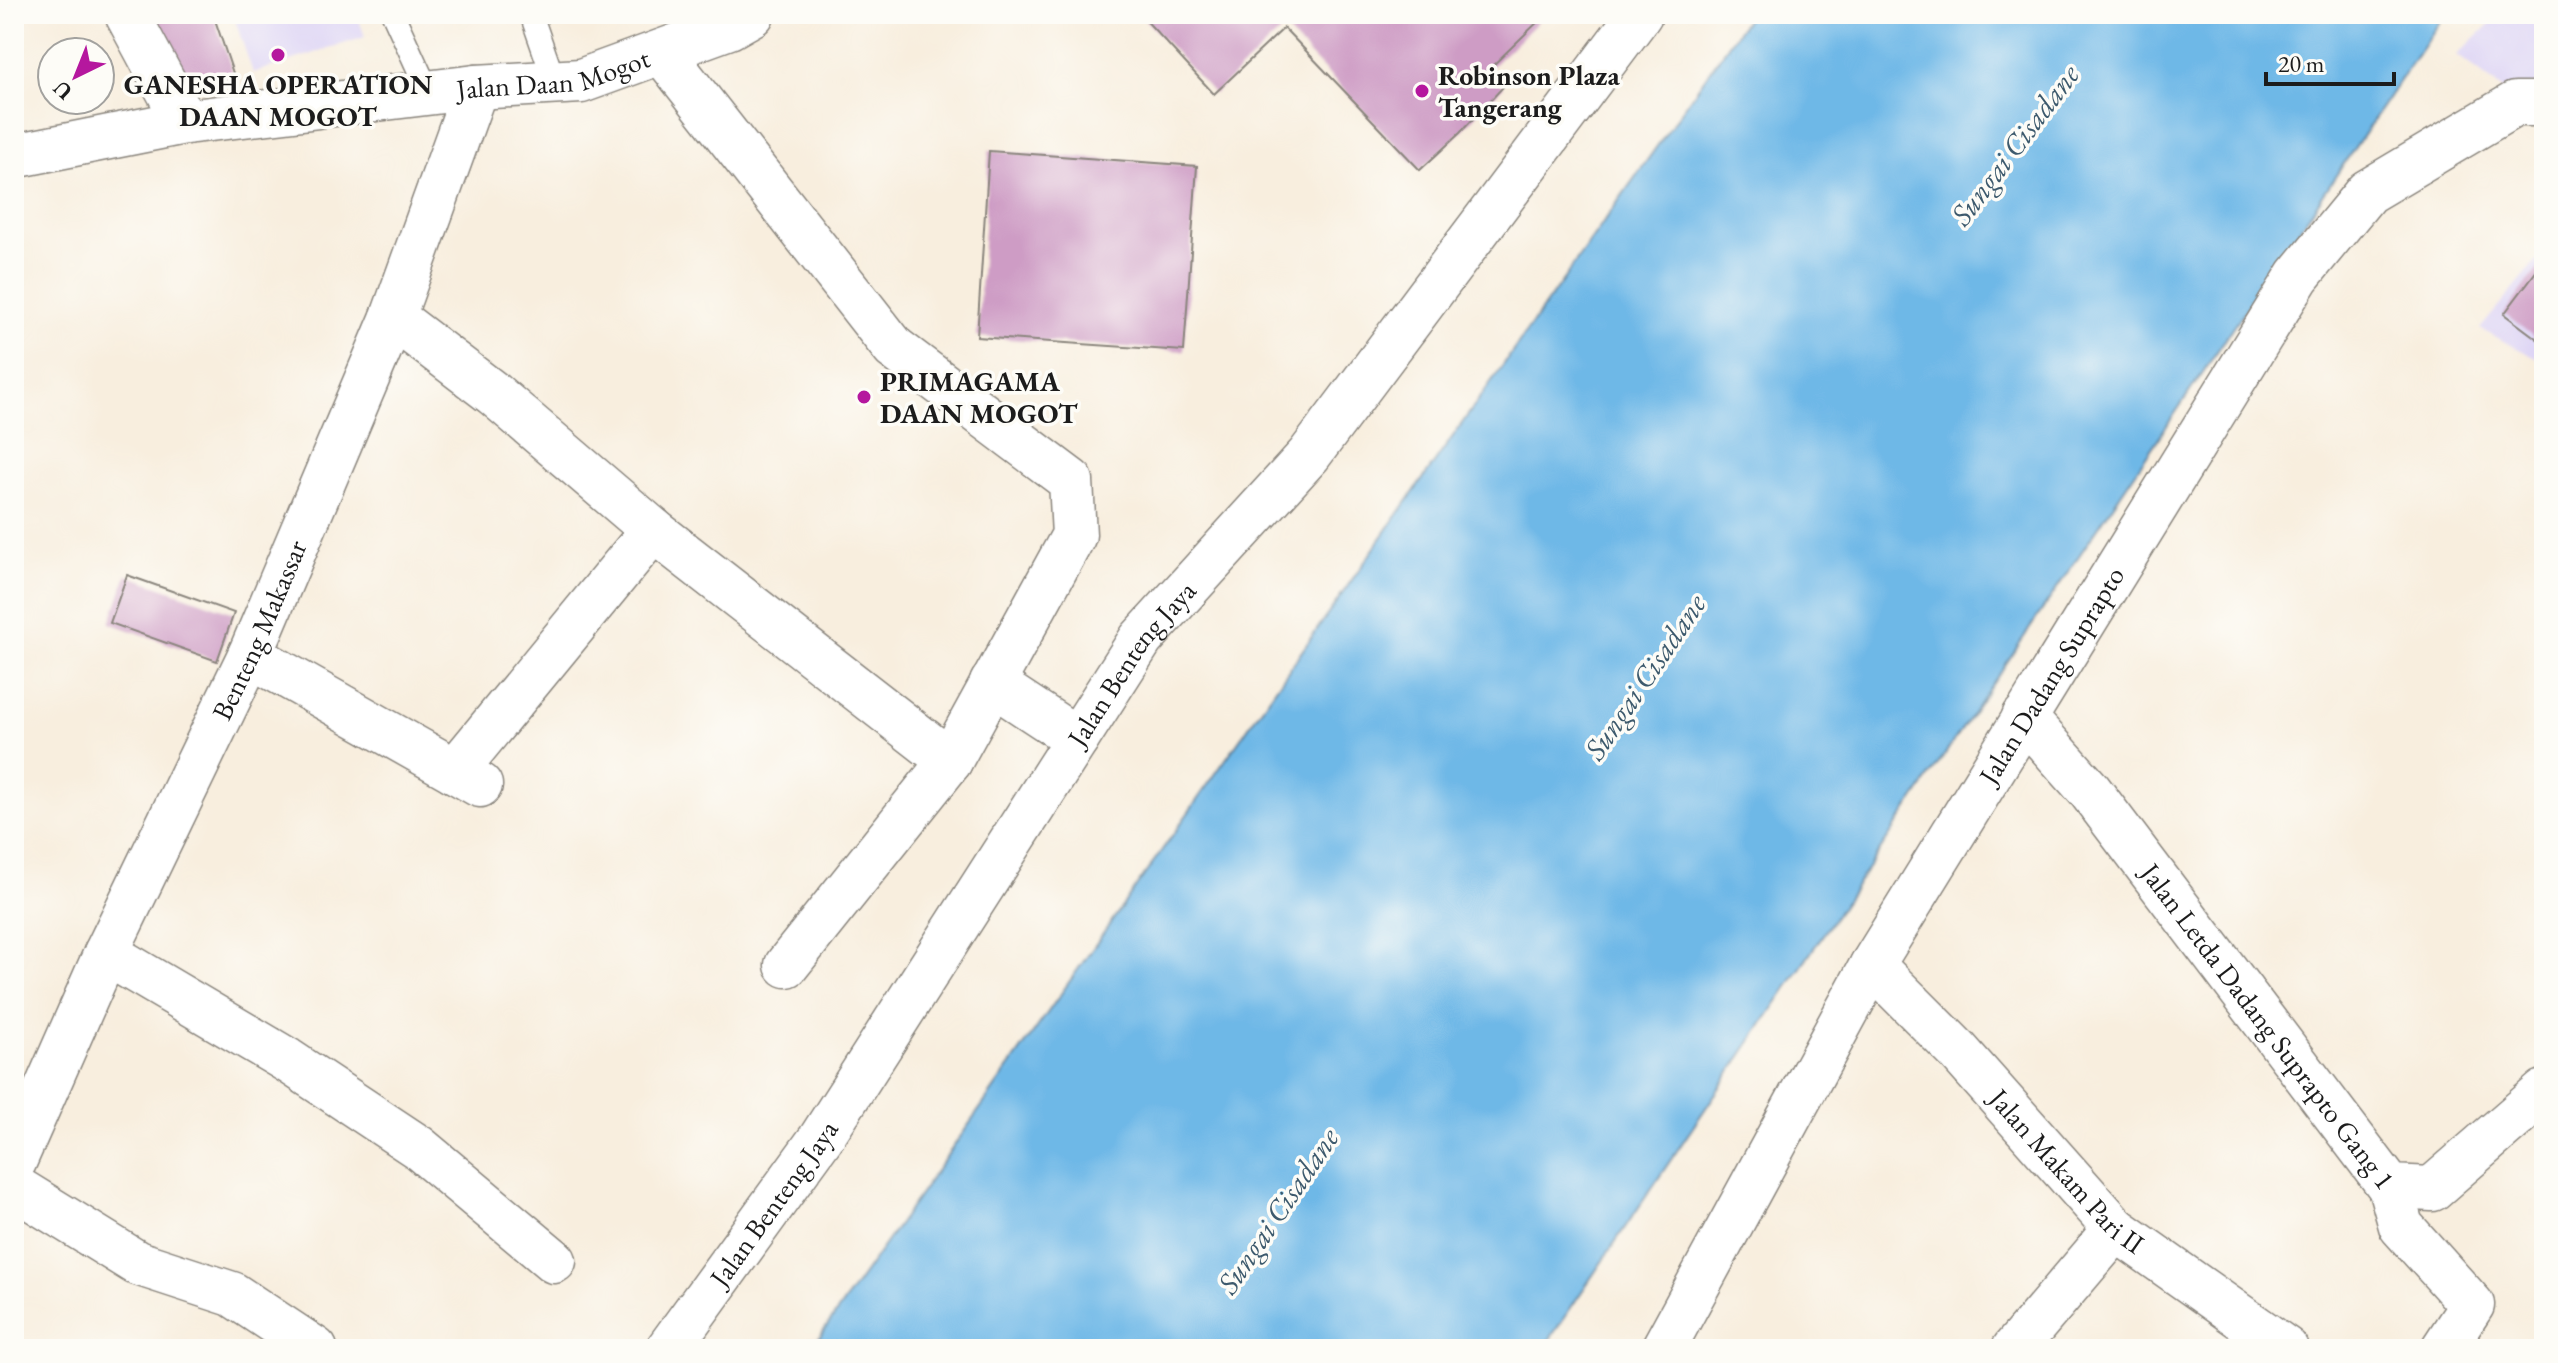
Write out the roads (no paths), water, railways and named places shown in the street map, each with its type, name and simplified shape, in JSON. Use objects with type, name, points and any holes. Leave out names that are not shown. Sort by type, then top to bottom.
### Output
[{"type":"main road","points":[[127,14],[185,122]]},
{"type":"main road","name":"Jalan Daan Mogot","points":[[14,156],[185,122],[476,87],[581,81],[729,27],[752,14]]},
{"type":"main road","name":"Jalan Benteng Jaya","points":[[668,1349],[821,1138],[1141,639],[1309,455],[1640,14]]},
{"type":"main road","points":[[662,52],[894,348],[1071,481],[1074,535],[950,761],[787,965]]},
{"type":"main road","name":"Benteng Makassar","points":[[14,1162],[106,953],[250,655],[393,317],[476,87]]},
{"type":"main road","name":"Jalan Dadang Suprapto","points":[[1663,1349],[1872,965],[2298,276],[2367,192],[2515,104],[2544,104]]},
{"type":"main road","points":[[393,317],[494,394],[653,530],[950,761]]},
{"type":"main road","points":[[250,655],[469,779],[653,530]]},
{"type":"main road","points":[[992,683],[1077,739]]},
{"type":"main road","name":"Jalan Letda Dadang Suprapto Gang 1","points":[[2024,717],[2090,791],[2390,1187],[2432,1189],[2539,1108]]},
{"type":"main road","points":[[106,953],[287,1060],[418,1147],[554,1261]]},
{"type":"main road","name":"Jalan Makam Pari II","points":[[1872,965],[1957,1050],[2116,1229],[2286,1349]]},
{"type":"main road","points":[[14,1187],[137,1263],[232,1294],[315,1349]]},
{"type":"main road","points":[[2390,1187],[2401,1226],[2472,1305],[2443,1349]]},
{"type":"main road","points":[[2014,1349],[2116,1229]]},
{"type":"lane","points":[[393,14],[429,93]]},
{"type":"lane","points":[[531,14],[555,83]]},
{"type":"water","name":"Sungai Cisadane","points":[[1750,14],[2445,14],[1543,1349],[811,1349]]},
{"type":"place","name":"GANESHA OPERATION DAAN MOGOT","points":[[278,55]]},
{"type":"place","name":"Robinson Plaza Tangerang","points":[[1422,91]]},
{"type":"place","name":"PRIMAGAMA DAAN MOGOT","points":[[864,397]]}]
